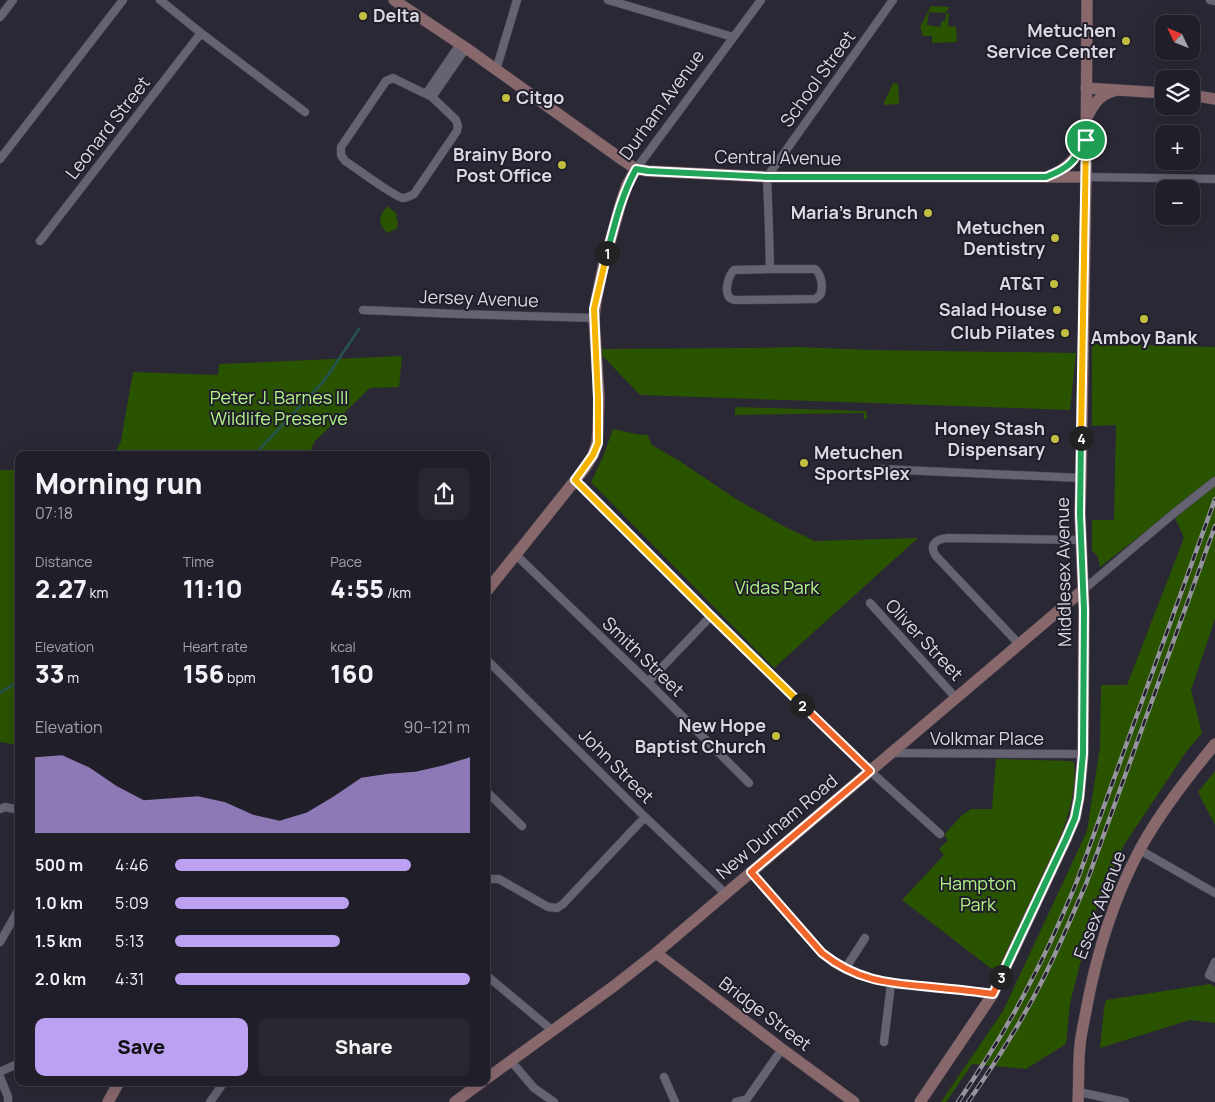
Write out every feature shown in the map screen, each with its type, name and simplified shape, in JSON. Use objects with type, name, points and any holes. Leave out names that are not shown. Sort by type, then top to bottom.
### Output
[{"type":"street","points":[[0,18],[14,0]]},
{"type":"street","points":[[0,158],[123,0]]},
{"type":"street","points":[[160,0],[305,112]]},
{"type":"street","name":"Central Avenue","points":[[394,0],[463,46],[636,169],[767,177],[1086,176],[1215,179]]},
{"type":"street","points":[[496,70],[517,0]]},
{"type":"street","points":[[608,0],[733,38]]},
{"type":"street","name":"Durham Avenue","points":[[490,587],[575,480],[593,455],[598,443],[594,318],[602,274],[627,185],[636,169],[761,0]]},
{"type":"street","name":"School Street","points":[[767,177],[893,0]]},
{"type":"street","name":"Middlesex Avenue","points":[[920,1102],[993,994],[1062,848],[1075,818],[1079,798],[1083,754],[1084,610],[1080,478],[1086,176],[1087,0]]},
{"type":"street","points":[[1210,0],[1215,1]]},
{"type":"street","name":"Leonard Street","points":[[40,241],[201,33]]},
{"type":"street","points":[[429,95],[463,46]]},
{"type":"street","points":[[393,78],[429,95],[456,120],[458,126],[457,131],[414,194],[407,198],[401,198],[345,161],[341,147],[386,81],[393,78]]},
{"type":"street","points":[[1086,88],[1155,92]]},
{"type":"street","points":[[1086,118],[1099,97],[1116,90]]},
{"type":"street","points":[[1200,96],[1215,99]]},
{"type":"street","points":[[1046,177],[1070,165],[1086,140]]},
{"type":"street","points":[[767,177],[770,269]]},
{"type":"street","points":[[770,269],[815,269],[821,276],[821,292],[819,296],[815,299],[735,300],[727,295],[728,279],[734,270],[770,269]]},
{"type":"street","name":"Jersey Avenue","points":[[363,310],[594,318]]},
{"type":"street","points":[[880,469],[1080,478]]},
{"type":"street","points":[[575,480],[870,771],[940,834]]},
{"type":"street","points":[[1083,590],[1215,481]]},
{"type":"street","points":[[1019,644],[936,556],[933,551],[934,545],[937,540],[948,538],[1081,540]]},
{"type":"street","name":"Smith Street","points":[[516,555],[648,682],[748,783]]},
{"type":"street","name":"New Durham Road","points":[[490,1076],[656,953],[1083,590]]},
{"type":"street","name":"Oliver Street","points":[[870,603],[956,698]]},
{"type":"street","points":[[648,682],[711,616]]},
{"type":"street","name":"John Street","points":[[490,662],[726,894]]},
{"type":"street","name":"Essex Avenue","points":[[1078,1097],[1080,1044],[1100,948],[1116,902],[1140,850],[1168,804],[1215,744]]},
{"type":"street","name":"Volkmar Place","points":[[891,753],[1083,754]]},
{"type":"street","points":[[490,795],[522,826]]},
{"type":"street","points":[[0,809],[5,807],[15,809]]},
{"type":"street","points":[[490,879],[499,879],[548,907],[557,908],[583,884],[645,816]]},
{"type":"street","points":[[1140,850],[1215,893]]},
{"type":"street","points":[[751,872],[822,953],[835,964],[862,976],[891,984],[993,994]]},
{"type":"street","points":[[0,942],[15,916]]},
{"type":"street","points":[[846,969],[865,938]]},
{"type":"street","name":"Bridge Street","points":[[656,953],[854,1102]]},
{"type":"street","points":[[1215,962],[1209,975],[1215,978]]},
{"type":"street","points":[[490,978],[553,1031]]},
{"type":"street","points":[[884,1042],[891,984]]},
{"type":"street","points":[[736,1102],[747,1101],[782,1049]]},
{"type":"street","points":[[511,1061],[534,1088],[554,1102]]},
{"type":"street","points":[[0,1072],[15,1065]]},
{"type":"street","points":[[0,1077],[8,1097],[8,1102]]},
{"type":"street","points":[[664,1077],[675,1102]]},
{"type":"street","points":[[108,1102],[117,1086]]},
{"type":"street","points":[[210,1102],[221,1086]]},
{"type":"street","points":[[455,1102],[477,1086]]},
{"type":"street","points":[[1078,1097],[1125,1102]]},
{"type":"green space","points":[[931,6],[950,7],[945,13],[929,12],[927,25],[940,27],[942,21],[945,21],[946,14],[949,12],[948,26],[956,27],[957,42],[932,43],[932,36],[923,36],[920,27]]},
{"type":"green space","points":[[893,83],[898,84],[899,104],[883,105]]},
{"type":"green space","points":[[387,206],[397,214],[398,228],[387,233],[380,220]]},
{"type":"green space","points":[[1092,344],[1215,347],[1215,619],[1191,690],[1202,733],[1186,752],[1124,845],[1090,925],[1070,1003],[1066,1044],[1026,1069],[972,1064],[946,1102],[941,1102],[1003,1011],[1087,831],[1100,747],[1101,685],[1127,685],[1184,538],[1172,511],[1100,567],[1098,557],[1092,550],[1092,520],[1114,520],[1116,425],[1092,426]]},
{"type":"green space","points":[[798,347],[1076,353],[1070,410],[640,395],[596,349]]},
{"type":"green space","name":"Peter J. Barnes III Wildlife Preserve","points":[[402,356],[399,387],[370,388],[314,442],[311,451],[116,451],[121,441],[133,372],[218,375],[219,364]]},
{"type":"green space","points":[[735,407],[866,411],[867,419],[864,419],[864,413],[735,415]]},
{"type":"green space","name":"Vidas Park","points":[[613,429],[648,435],[652,445],[736,499],[785,527],[815,541],[918,538],[774,668],[591,482]]},
{"type":"green space","points":[[0,470],[15,470],[15,744],[0,742]]},
{"type":"green space","name":"Hampton Park","points":[[996,759],[1074,762],[1072,795],[1064,828],[997,973],[902,900],[944,855],[939,849],[948,840],[944,835],[961,816],[971,809],[992,809]]},
{"type":"green space","points":[[1215,771],[1215,825],[1198,792]]},
{"type":"green space","points":[[1210,984],[1215,987],[1215,1023],[1190,1020],[1100,1048],[1106,1000]]},
{"type":"waterway","points":[[258,451],[324,381],[359,329]]},
{"type":"waterway","points":[[0,693],[15,684]]},
{"type":"railway","points":[[958,1102],[1014,1012],[1043,957],[1077,881],[1215,499]]},
{"type":"railway","points":[[968,1102],[1006,1045],[1032,1000],[1086,884],[1215,526]]},
{"type":"place","name":"Delta","points":[[363,16]]},
{"type":"place","name":"Metuchen Service Center","points":[[1126,41]]},
{"type":"place","name":"Citgo","points":[[506,98]]},
{"type":"place","name":"Brainy Boro Post Office","points":[[562,165]]},
{"type":"place","name":"Maria's Brunch","points":[[928,213]]},
{"type":"place","name":"Metuchen Dentistry","points":[[1055,238]]},
{"type":"place","name":"AT&T","points":[[1054,284]]},
{"type":"place","name":"Salad House","points":[[1057,310]]},
{"type":"place","name":"Amboy Bank","points":[[1144,319]]},
{"type":"place","name":"Club Pilates","points":[[1065,333]]},
{"type":"place","name":"Honey Stash Dispensary","points":[[1055,439]]},
{"type":"place","name":"Metuchen SportsPlex","points":[[804,463]]},
{"type":"place","name":"New Hope Baptist Church","points":[[776,736]]},
{"type":"route","points":[[1086,140],[1080,478],[1084,610],[1083,754],[1075,818],[993,994],[891,984],[862,976],[835,964],[822,953],[751,872],[870,771],[575,480],[585,468],[598,443],[594,309],[622,199],[636,169],[767,177],[1046,177],[1070,165],[1086,140]]}]
